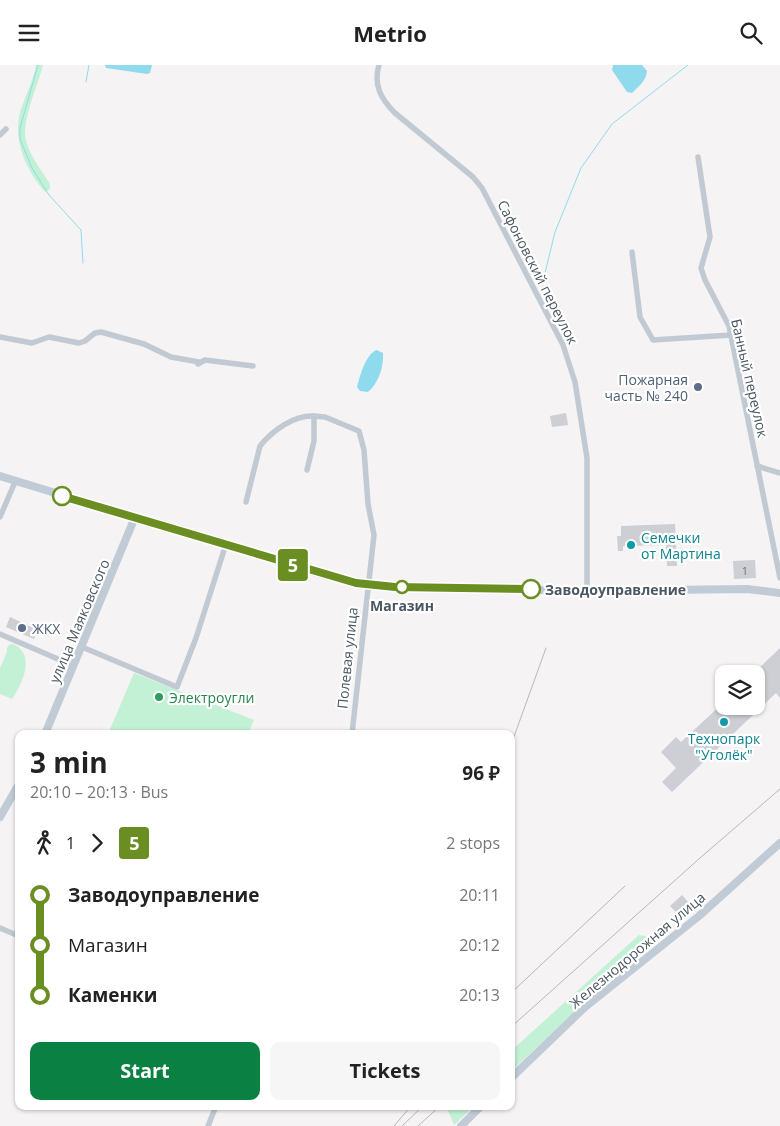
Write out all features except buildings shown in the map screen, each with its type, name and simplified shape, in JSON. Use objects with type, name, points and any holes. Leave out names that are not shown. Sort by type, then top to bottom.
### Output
[{"type":"main road","points":[[0,476],[320,573],[367,585],[587,591],[747,589],[780,593]]},
{"type":"main road","name":"улица Маяковского","points":[[47,730],[135,517]]},
{"type":"main road","points":[[0,817],[15,791]]},
{"type":"main road","name":"Железнодорожная улица","points":[[515,1074],[584,1008],[699,916],[780,843]]},
{"type":"main road","points":[[461,1126],[477,1110]]},
{"type":"street","name":"Сафоновский переулок","points":[[379,65],[376,83],[384,102],[473,177],[482,188],[563,345],[575,382],[587,458],[587,591]]},
{"type":"street","points":[[0,135],[6,129]]},
{"type":"street","name":"Банный переулок","points":[[698,157],[710,237],[701,268],[705,280],[729,326],[780,578]]},
{"type":"street","points":[[632,251],[640,317],[653,340],[730,335]]},
{"type":"street","points":[[0,337],[32,343],[49,337],[78,343],[85,341],[95,333],[101,332],[144,344],[171,357],[199,362],[198,364],[205,360],[253,366]]},
{"type":"street","points":[[246,501],[260,446],[264,441],[293,419],[303,416],[314,416],[314,441],[307,470]]},
{"type":"street","name":"Полевая улица","points":[[314,416],[325,417],[359,431],[363,442],[368,504],[374,535],[352,730]]},
{"type":"street","points":[[758,466],[780,473]]},
{"type":"street","points":[[0,517],[15,482]]},
{"type":"street","points":[[82,647],[177,687],[196,638],[226,544]]},
{"type":"street","points":[[0,634],[74,665]]},
{"type":"street","points":[[0,929],[15,935]]},
{"type":"street","points":[[208,1126],[214,1110]]},
{"type":"green space","points":[[36,65],[43,65],[28,114],[25,132],[30,151],[50,184],[50,189],[45,192],[28,167],[21,148],[18,127],[19,117]]},
{"type":"green space","points":[[13,644],[20,649],[26,662],[20,685],[12,699],[0,694],[0,668],[7,648]]},
{"type":"green space","name":"Электроугли","points":[[134,673],[254,720],[250,730],[110,730]]},
{"type":"green space","points":[[639,935],[660,939],[588,1000],[515,1067],[515,1047]]},
{"type":"green space","points":[[448,1110],[470,1110],[454,1125]]},
{"type":"water","points":[[105,65],[152,65],[150,73],[147,74],[106,68]]},
{"type":"water","points":[[613,65],[642,65],[647,71],[645,78],[632,93],[627,92],[612,70]]},
{"type":"water","points":[[377,350],[383,353],[380,375],[372,389],[368,392],[360,391],[357,387],[364,366],[370,355]]},
{"type":"waterway","points":[[38,65],[20,128],[20,139],[32,168],[49,195],[81,230],[83,263]]},
{"type":"waterway","points":[[86,82],[89,65]]},
{"type":"waterway","points":[[545,273],[555,232],[581,168],[612,124],[688,65]]},
{"type":"railway","points":[[515,734],[546,648]]},
{"type":"railway","points":[[515,1023],[780,789]]},
{"type":"railway","points":[[515,989],[625,886]]},
{"type":"railway","points":[[394,1126],[408,1110]]},
{"type":"railway","points":[[402,1126],[419,1110]]},
{"type":"railway","points":[[418,1126],[436,1110]]},
{"type":"bus line","name":"5","points":[[62,496],[356,583],[382,587],[531,589]]},
{"type":"place","name":"Пожарная часть № 240","points":[[698,387]]},
{"type":"place","name":"Семечки от Мартина","points":[[631,545]]},
{"type":"place","name":"Магазин","points":[[402,587]]},
{"type":"place","name":"Заводоуправление","points":[[531,589]]},
{"type":"place","name":"ЖКХ","points":[[22,628]]},
{"type":"place","name":"Электроугли","points":[[159,697]]},
{"type":"place","name":"Технопарк \"Уголёк\"","points":[[724,722]]}]
